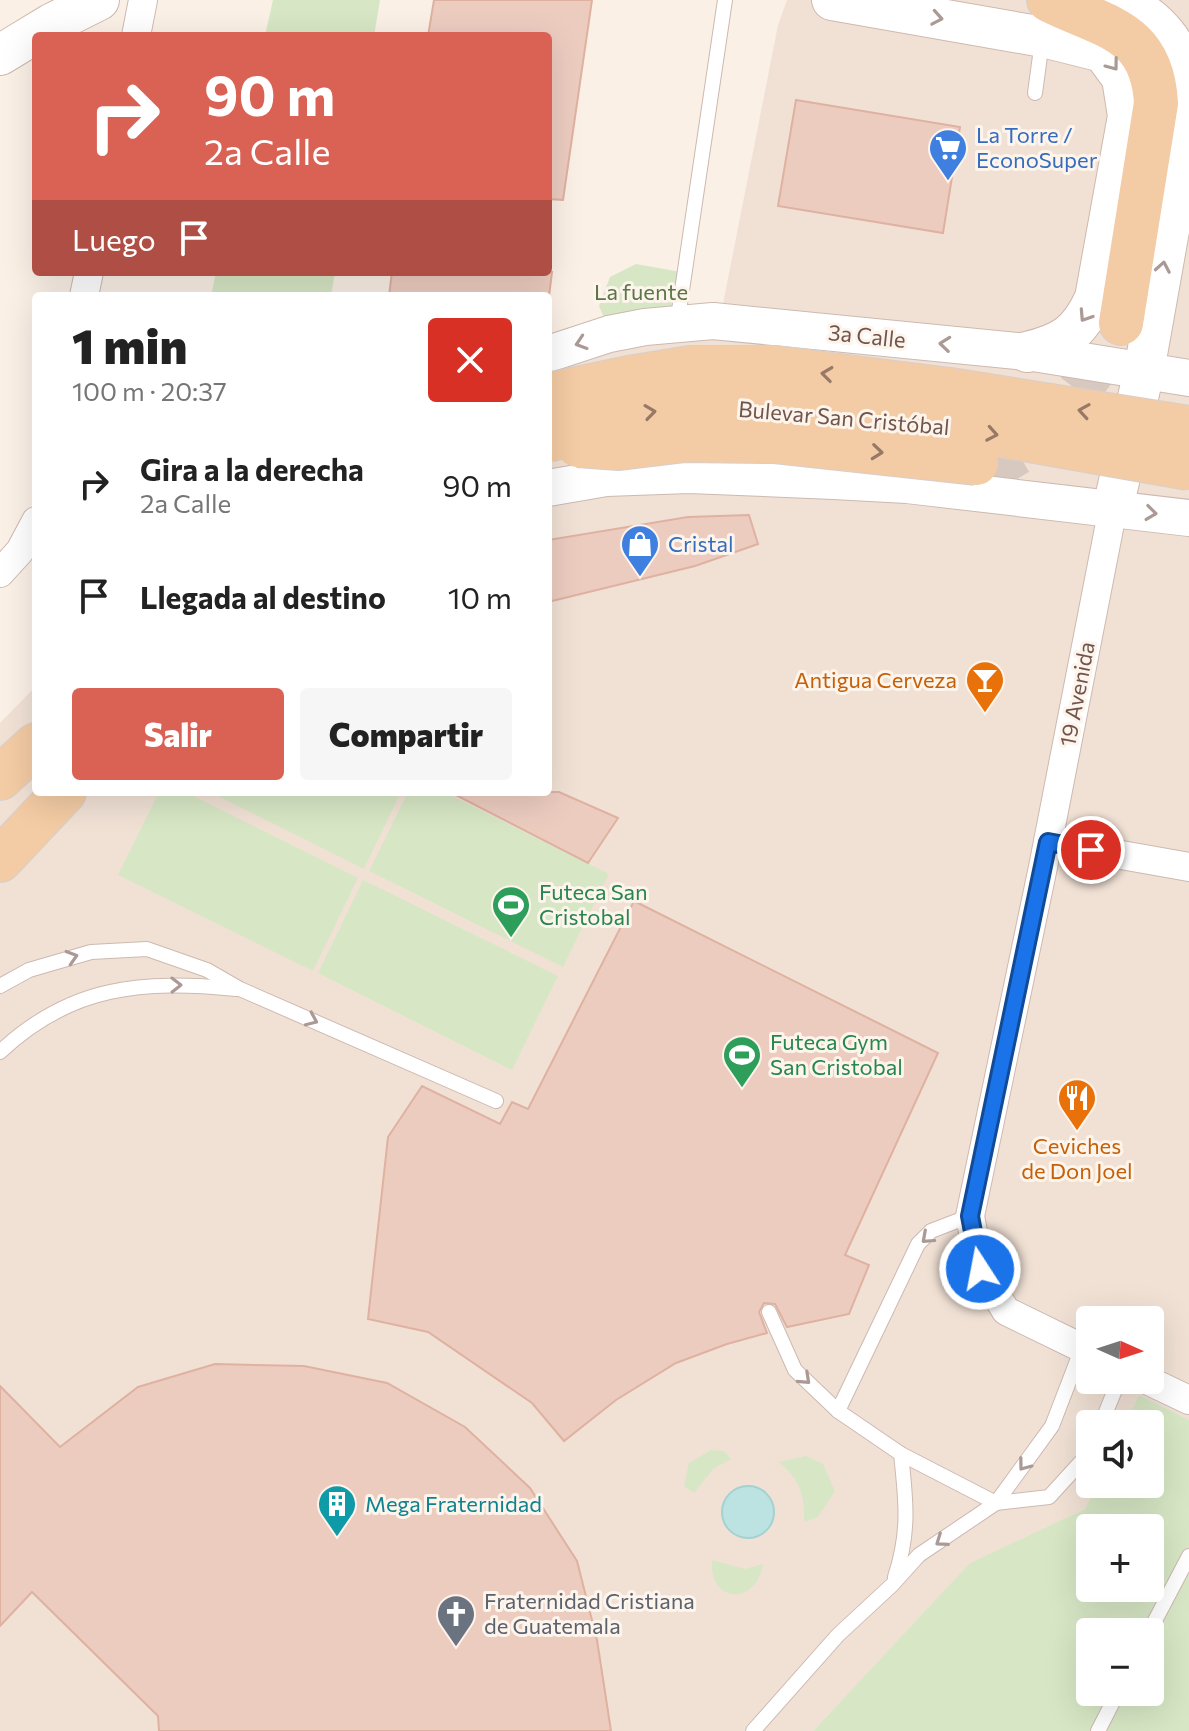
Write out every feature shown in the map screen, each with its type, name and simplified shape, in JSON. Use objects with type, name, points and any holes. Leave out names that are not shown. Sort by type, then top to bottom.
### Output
[{"type":"main road","points":[[38,32],[99,0]]},
{"type":"main road","points":[[832,0],[1046,18],[1073,12],[1107,23],[1127,37],[1155,80],[1156,103],[1121,323]]},
{"type":"main road","points":[[1115,0],[1150,17],[1182,43],[1189,90]]},
{"type":"main road","points":[[1027,352],[1056,345],[1073,332],[1086,318],[1095,298],[1128,116],[1122,78],[1103,52],[1046,18]]},
{"type":"main road","points":[[0,55],[32,36]]},
{"type":"main road","name":"19 Avenida","points":[[1113,508],[1144,371],[1189,118]]},
{"type":"main road","name":"Bulevar San Cristóbal","points":[[552,394],[690,368],[776,368],[950,390],[1189,428]]},
{"type":"main road","name":"Bulevar San Cristóbal","points":[[552,440],[642,413],[710,406],[915,420],[1189,468]]},
{"type":"main road","points":[[552,441],[619,448],[685,440],[773,441],[976,463]]},
{"type":"main road","points":[[0,778],[32,749]]},
{"type":"main road","points":[[0,860],[60,796]]},
{"type":"street","points":[[137,32],[143,0]]},
{"type":"street","points":[[726,322],[722,420],[726,450],[735,462],[757,477]]},
{"type":"street","name":"3a Calle","points":[[552,353],[609,334],[645,327],[726,322],[1027,352],[1189,378]]},
{"type":"street","points":[[552,487],[606,478],[689,475],[757,477],[907,485],[1189,518]]},
{"type":"street","name":"19 Avenida","points":[[1076,1345],[1006,1311],[980,1269],[970,1216],[1048,842],[1113,508]]},
{"type":"street","points":[[0,573],[10,546],[32,525]]},
{"type":"street","points":[[1048,842],[1189,867]]},
{"type":"street","points":[[1164,1388],[1189,1400]]},
{"type":"lane","points":[[677,324],[725,0]]},
{"type":"lane","points":[[1035,93],[1046,18]]},
{"type":"lane","points":[[0,986],[29,970],[91,952],[147,949],[207,970],[240,989],[496,1101]]},
{"type":"lane","points":[[1,1051],[39,1018],[72,1002],[139,986],[185,984],[240,989]]},
{"type":"lane","points":[[838,1411],[918,1244],[931,1231],[970,1216]]},
{"type":"lane","points":[[769,1312],[795,1370],[838,1411],[901,1454],[996,1503],[1049,1497],[1076,1467]]},
{"type":"lane","points":[[753,1731],[838,1635],[919,1555],[996,1503],[1052,1426],[1076,1372]]},
{"type":"lane","points":[[892,1585],[902,1557],[908,1513],[901,1454]]},
{"type":"lane","points":[[1156,1618],[1189,1556]]},
{"type":"lane","points":[[1098,1731],[1111,1706]]},
{"type":"shaded area","points":[[787,0],[1189,0],[1189,1420],[1139,1396],[1132,1410],[1076,1410],[1076,1498],[1090,1498],[1085,1509],[970,1564],[813,1731],[0,1731],[0,723],[32,690],[32,796],[552,796],[552,338],[722,309],[778,25]]},
{"type":"green space","points":[[273,0],[380,0],[375,32],[266,32]]},
{"type":"green space","name":"La fuente","points":[[636,264],[681,272],[674,315],[606,322],[599,306],[610,277]]},
{"type":"green space","points":[[215,276],[334,276],[332,292],[212,292]]},
{"type":"green space","points":[[157,796],[193,796],[358,878],[313,971],[118,875]]},
{"type":"green space","points":[[218,796],[399,796],[364,869]]},
{"type":"green space","points":[[406,796],[452,796],[609,874],[563,967],[369,871]]},
{"type":"green space","points":[[363,880],[558,976],[512,1070],[318,973]]},
{"type":"green space","points":[[1139,1395],[1189,1420],[1189,1731],[813,1731],[970,1563],[1085,1509],[1090,1498],[1164,1498],[1164,1410],[1132,1410]]},
{"type":"green space","points":[[711,1450],[724,1451],[731,1459],[713,1469],[694,1493],[684,1486],[689,1463]]},
{"type":"green space","points":[[806,1456],[823,1464],[835,1491],[818,1517],[804,1522],[800,1489],[779,1462]]},
{"type":"green space","points":[[712,1560],[745,1569],[763,1564],[752,1588],[733,1594],[717,1585]]},
{"type":"water","points":[[748,1486],[766,1494],[774,1512],[766,1530],[748,1538],[730,1530],[722,1512],[730,1494]]},
{"type":"building","name":"La fuente","points":[[434,0],[592,0],[563,200],[552,199],[552,32],[429,32]]},
{"type":"building","points":[[796,100],[960,127],[943,233],[778,206]]},
{"type":"building","points":[[392,276],[552,276],[550,292],[390,292]]},
{"type":"building","points":[[749,515],[758,544],[695,566],[552,601],[552,539],[688,517]]},
{"type":"building","points":[[552,792],[559,792],[618,818],[588,863],[458,796],[552,796]]},
{"type":"building","points":[[634,901],[938,1053],[845,1255],[869,1265],[849,1314],[787,1327],[775,1304],[764,1303],[759,1312],[767,1333],[676,1363],[616,1400],[564,1441],[532,1403],[428,1332],[368,1319],[388,1137],[422,1086],[500,1124],[512,1102],[528,1109]]},
{"type":"building","name":"Mega Fraternidad","points":[[215,1364],[304,1366],[387,1383],[465,1427],[530,1488],[577,1561],[597,1640],[611,1731],[159,1731],[158,1716],[32,1592],[0,1626],[0,1386],[60,1447],[138,1387]]},
{"type":"tunnel","points":[[976,463],[1006,460],[1043,438],[1110,349],[1121,323]]},
{"type":"place","name":"La Torre / EconoSuper","points":[[948,182]]},
{"type":"place","name":"Cristal","points":[[640,578]]},
{"type":"place","name":"Antigua Cerveza","points":[[985,714]]},
{"type":"place","name":"Futeca San Cristobal","points":[[511,939]]},
{"type":"place","name":"Futeca Gym San Cristobal","points":[[742,1089]]},
{"type":"place","name":"Ceviches de Don Joel","points":[[1077,1132]]},
{"type":"place","name":"Mega Fraternidad","points":[[337,1538]]},
{"type":"place","name":"Fraternidad Cristiana de Guatemala","points":[[456,1648]]},
{"type":"route","points":[[980,1269],[970,1216],[1048,842],[1091,850]]}]
